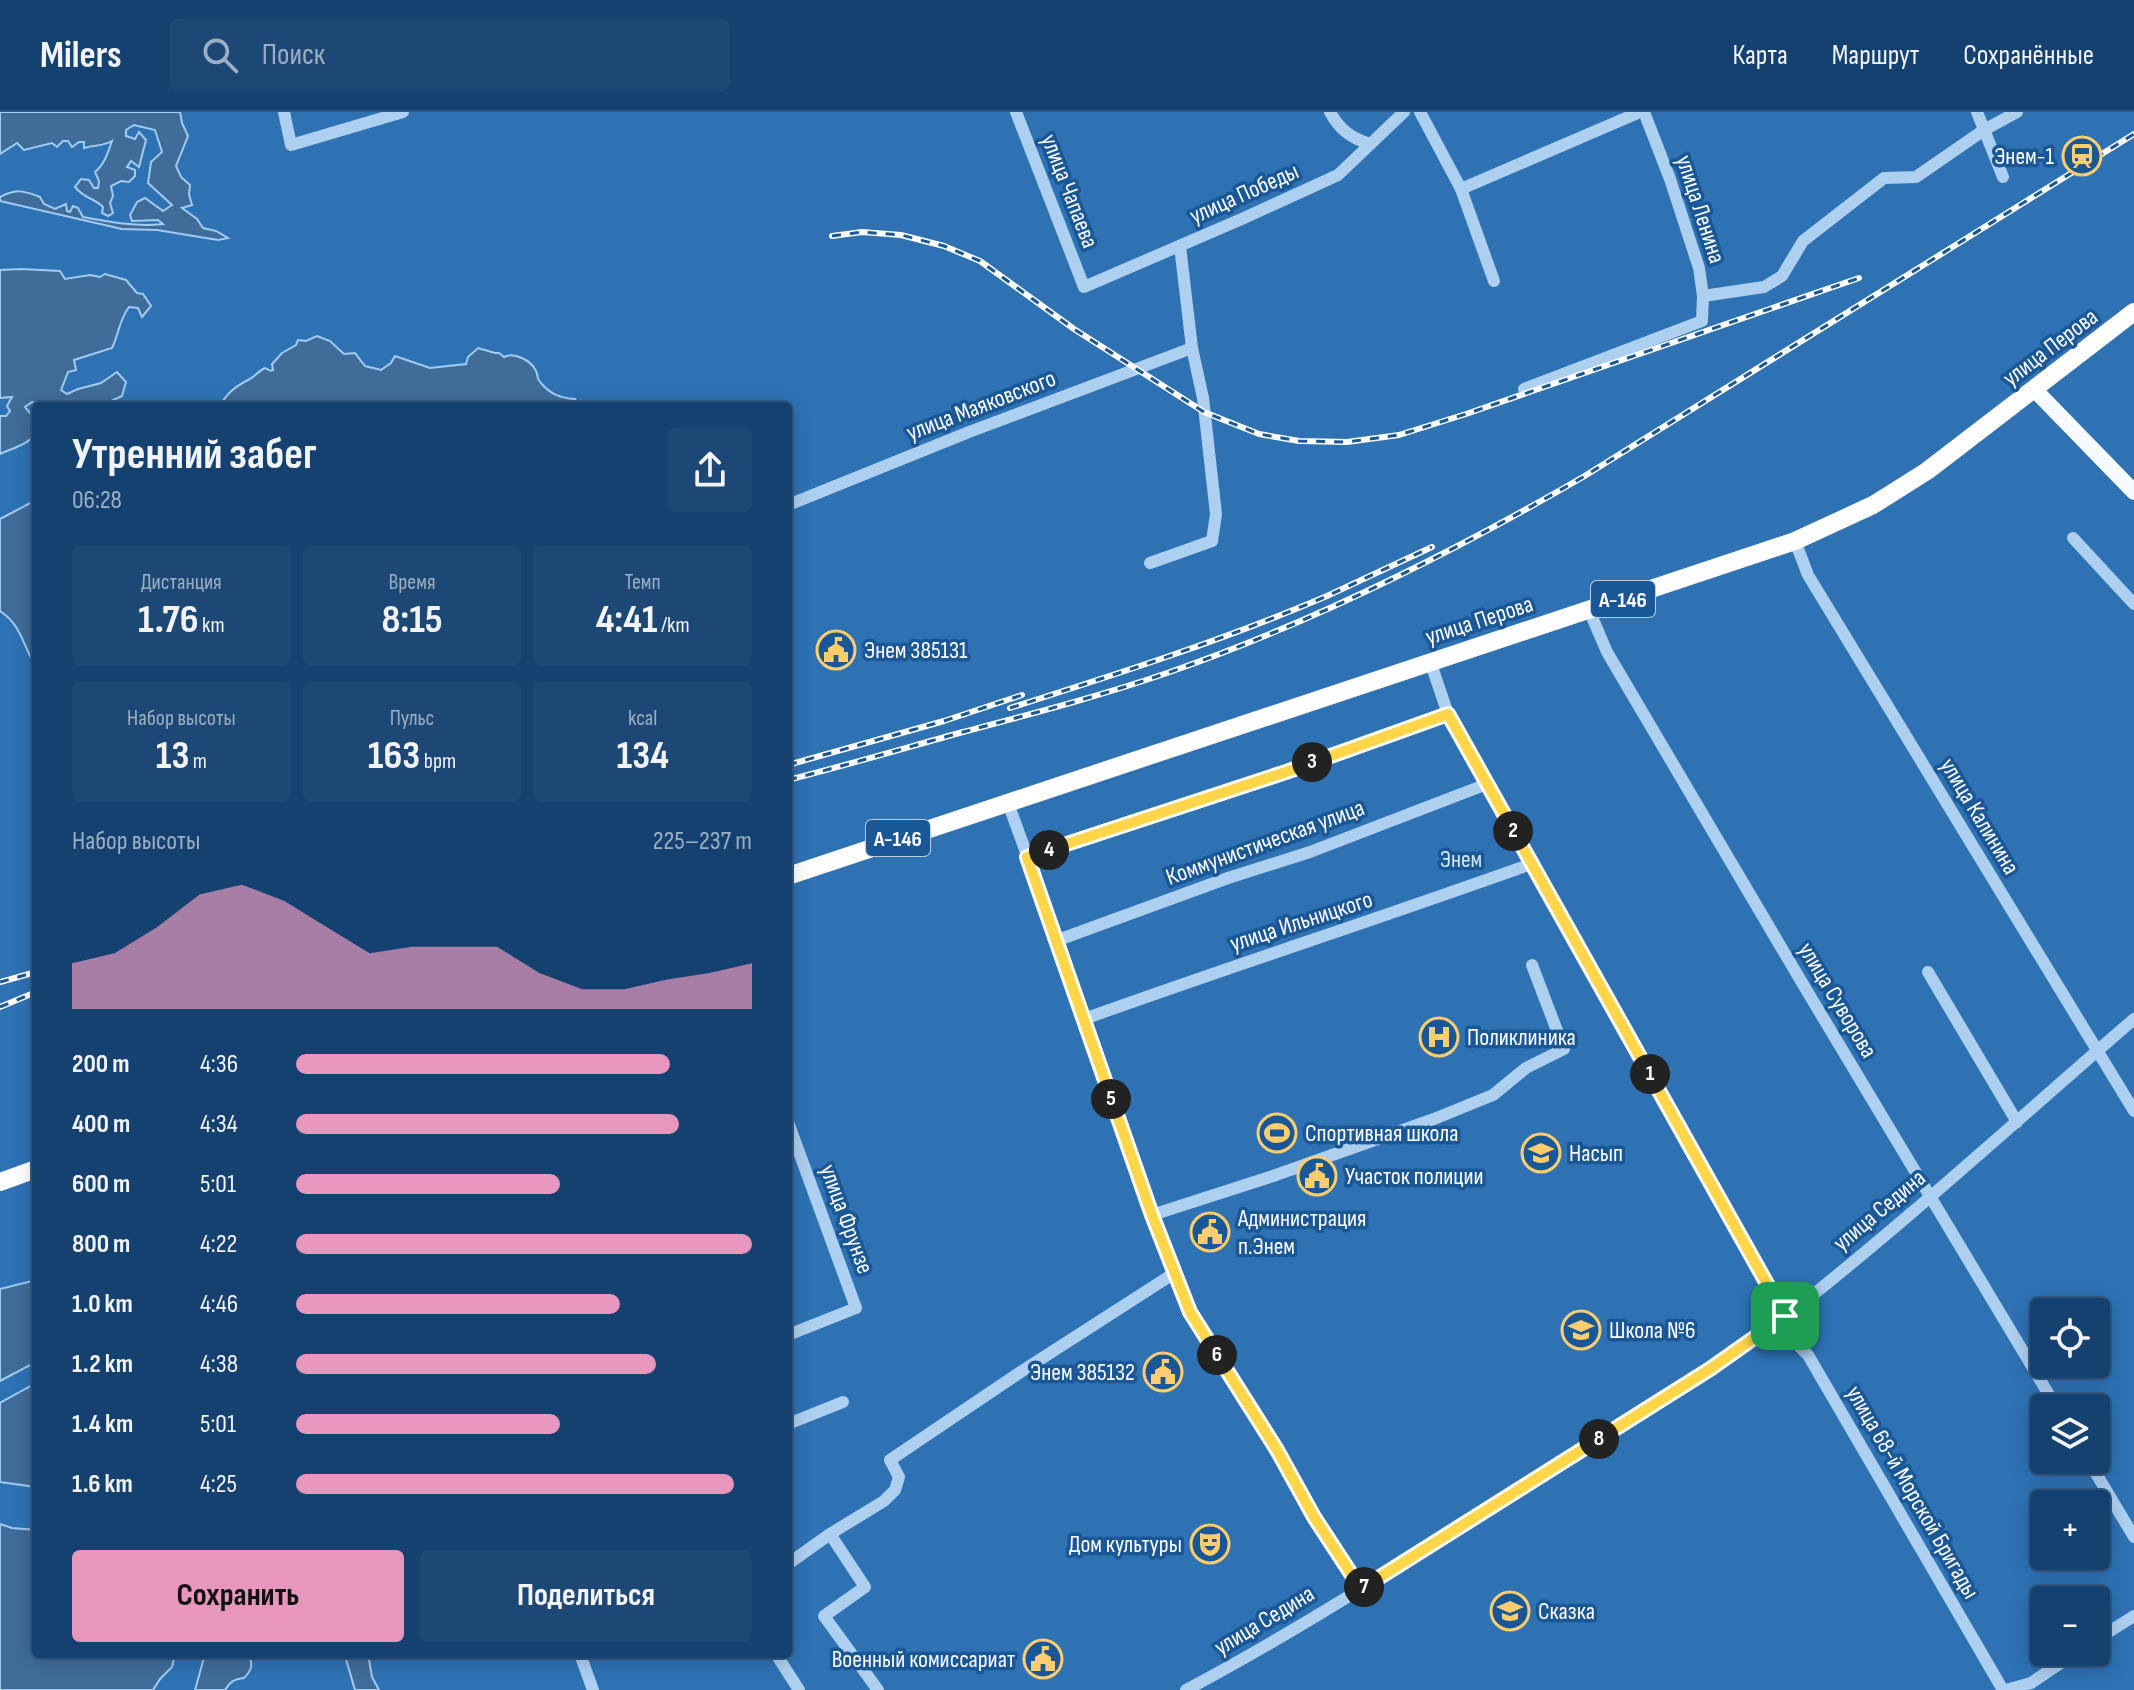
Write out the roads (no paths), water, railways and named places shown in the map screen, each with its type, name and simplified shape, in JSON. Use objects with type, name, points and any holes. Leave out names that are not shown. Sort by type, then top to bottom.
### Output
[{"type":"highway","name":"улица Перова","points":[[792,875],[1795,541],[1873,505],[1927,471],[2134,312]]},
{"type":"highway","points":[[0,1182],[32,1170]]},
{"type":"main road","points":[[2034,389],[2134,492]]},
{"type":"street","points":[[284,112],[291,145],[403,112]]},
{"type":"street","name":"улица Чапаева","points":[[1016,112],[1084,287]]},
{"type":"street","points":[[1330,112],[1341,130],[1354,139],[1370,144]]},
{"type":"street","name":"улица Победы","points":[[1084,287],[1338,175],[1404,112]]},
{"type":"street","points":[[1420,112],[1461,189],[1494,281]]},
{"type":"street","points":[[1461,189],[1642,112]]},
{"type":"street","name":"улица Ленина","points":[[1524,389],[1702,321],[1703,296],[1699,268],[1670,179],[1642,112]]},
{"type":"street","points":[[1977,112],[2003,177]]},
{"type":"street","points":[[1703,296],[1764,287],[1782,276],[1803,241],[1884,178],[1916,177],[1984,130],[2017,112]]},
{"type":"street","points":[[1150,563],[1212,541],[1216,514],[1203,398],[1192,348],[1180,246]]},
{"type":"street","name":"улица Маяковского","points":[[792,503],[969,432],[1192,348]]},
{"type":"street","points":[[2073,538],[2134,604]]},
{"type":"street","name":"улица Калинина","points":[[1795,541],[1808,575],[2134,1111]]},
{"type":"street","name":"улица Суворова","points":[[1589,610],[1607,652],[2049,1394]]},
{"type":"street","name":"улица 68-й Морской Бригады","points":[[1430,661],[1448,714],[1781,1320],[1808,1355],[2005,1690]]},
{"type":"street","points":[[1027,857],[1286,772],[1448,714]]},
{"type":"street","name":"Коммунистическая улица","points":[[1058,940],[1310,852],[1487,784]]},
{"type":"street","points":[[1008,803],[1173,1274],[1190,1312],[1361,1589]]},
{"type":"street","name":"улица Ильницкого","points":[[1084,1019],[1531,864]]},
{"type":"street","points":[[1152,1215],[1434,1119],[1493,1095],[1526,1068],[1564,1049],[1532,965]]},
{"type":"street","points":[[1928,972],[2017,1122]]},
{"type":"street","name":"улица Седина","points":[[1186,1690],[1361,1589],[1710,1369],[1781,1320],[1930,1197],[2134,1019]]},
{"type":"street","name":"улица Фрунзе","points":[[792,1133],[856,1308],[792,1333]]},
{"type":"street","points":[[792,1561],[884,1501],[895,1490],[899,1477],[890,1460],[1173,1274]]},
{"type":"street","points":[[792,1422],[843,1402]]},
{"type":"street","points":[[2096,1474],[2134,1537]]},
{"type":"street","points":[[830,1534],[865,1587],[824,1616],[878,1690]]},
{"type":"street","points":[[2110,1631],[2134,1616]]},
{"type":"street","points":[[581,1658],[593,1690]]},
{"type":"street","points":[[779,1658],[799,1690]]},
{"type":"street","points":[[2005,1690],[2031,1683],[2056,1666]]},
{"type":"railway","points":[[792,779],[1142,681],[1274,632],[1380,585],[1583,477],[2134,134]]},
{"type":"railway","points":[[832,236],[862,232],[901,235],[944,246],[980,261],[1074,329],[1204,412],[1259,434],[1299,441],[1347,442],[1399,435],[1859,278]]},
{"type":"railway","points":[[1010,708],[1249,627],[1327,596],[1432,547]]},
{"type":"railway","points":[[792,764],[944,721],[1022,695]]},
{"type":"railway","points":[[0,982],[32,973]]},
{"type":"railway","points":[[0,1007],[32,994]]},
{"type":"place","name":"Энем-1","points":[[2082,156]]},
{"type":"place","name":"Энем 385131","points":[[836,650]]},
{"type":"place","name":"Поликлиника","points":[[1439,1037]]},
{"type":"place","name":"Спортивная школа","points":[[1277,1133]]},
{"type":"place","name":"Насып","points":[[1541,1153]]},
{"type":"place","name":"Участок полиции","points":[[1317,1176]]},
{"type":"place","name":"Администрация п.Энем","points":[[1210,1232]]},
{"type":"place","name":"Школа №6","points":[[1581,1330]]},
{"type":"place","name":"Энем 385132","points":[[1163,1372]]},
{"type":"place","name":"Дом культуры","points":[[1210,1544]]},
{"type":"place","name":"Сказка","points":[[1510,1611]]},
{"type":"place","name":"Военный комиссариат","points":[[1043,1659]]},
{"type":"park label","name":"Энем","points":[[1461,859]]}]
